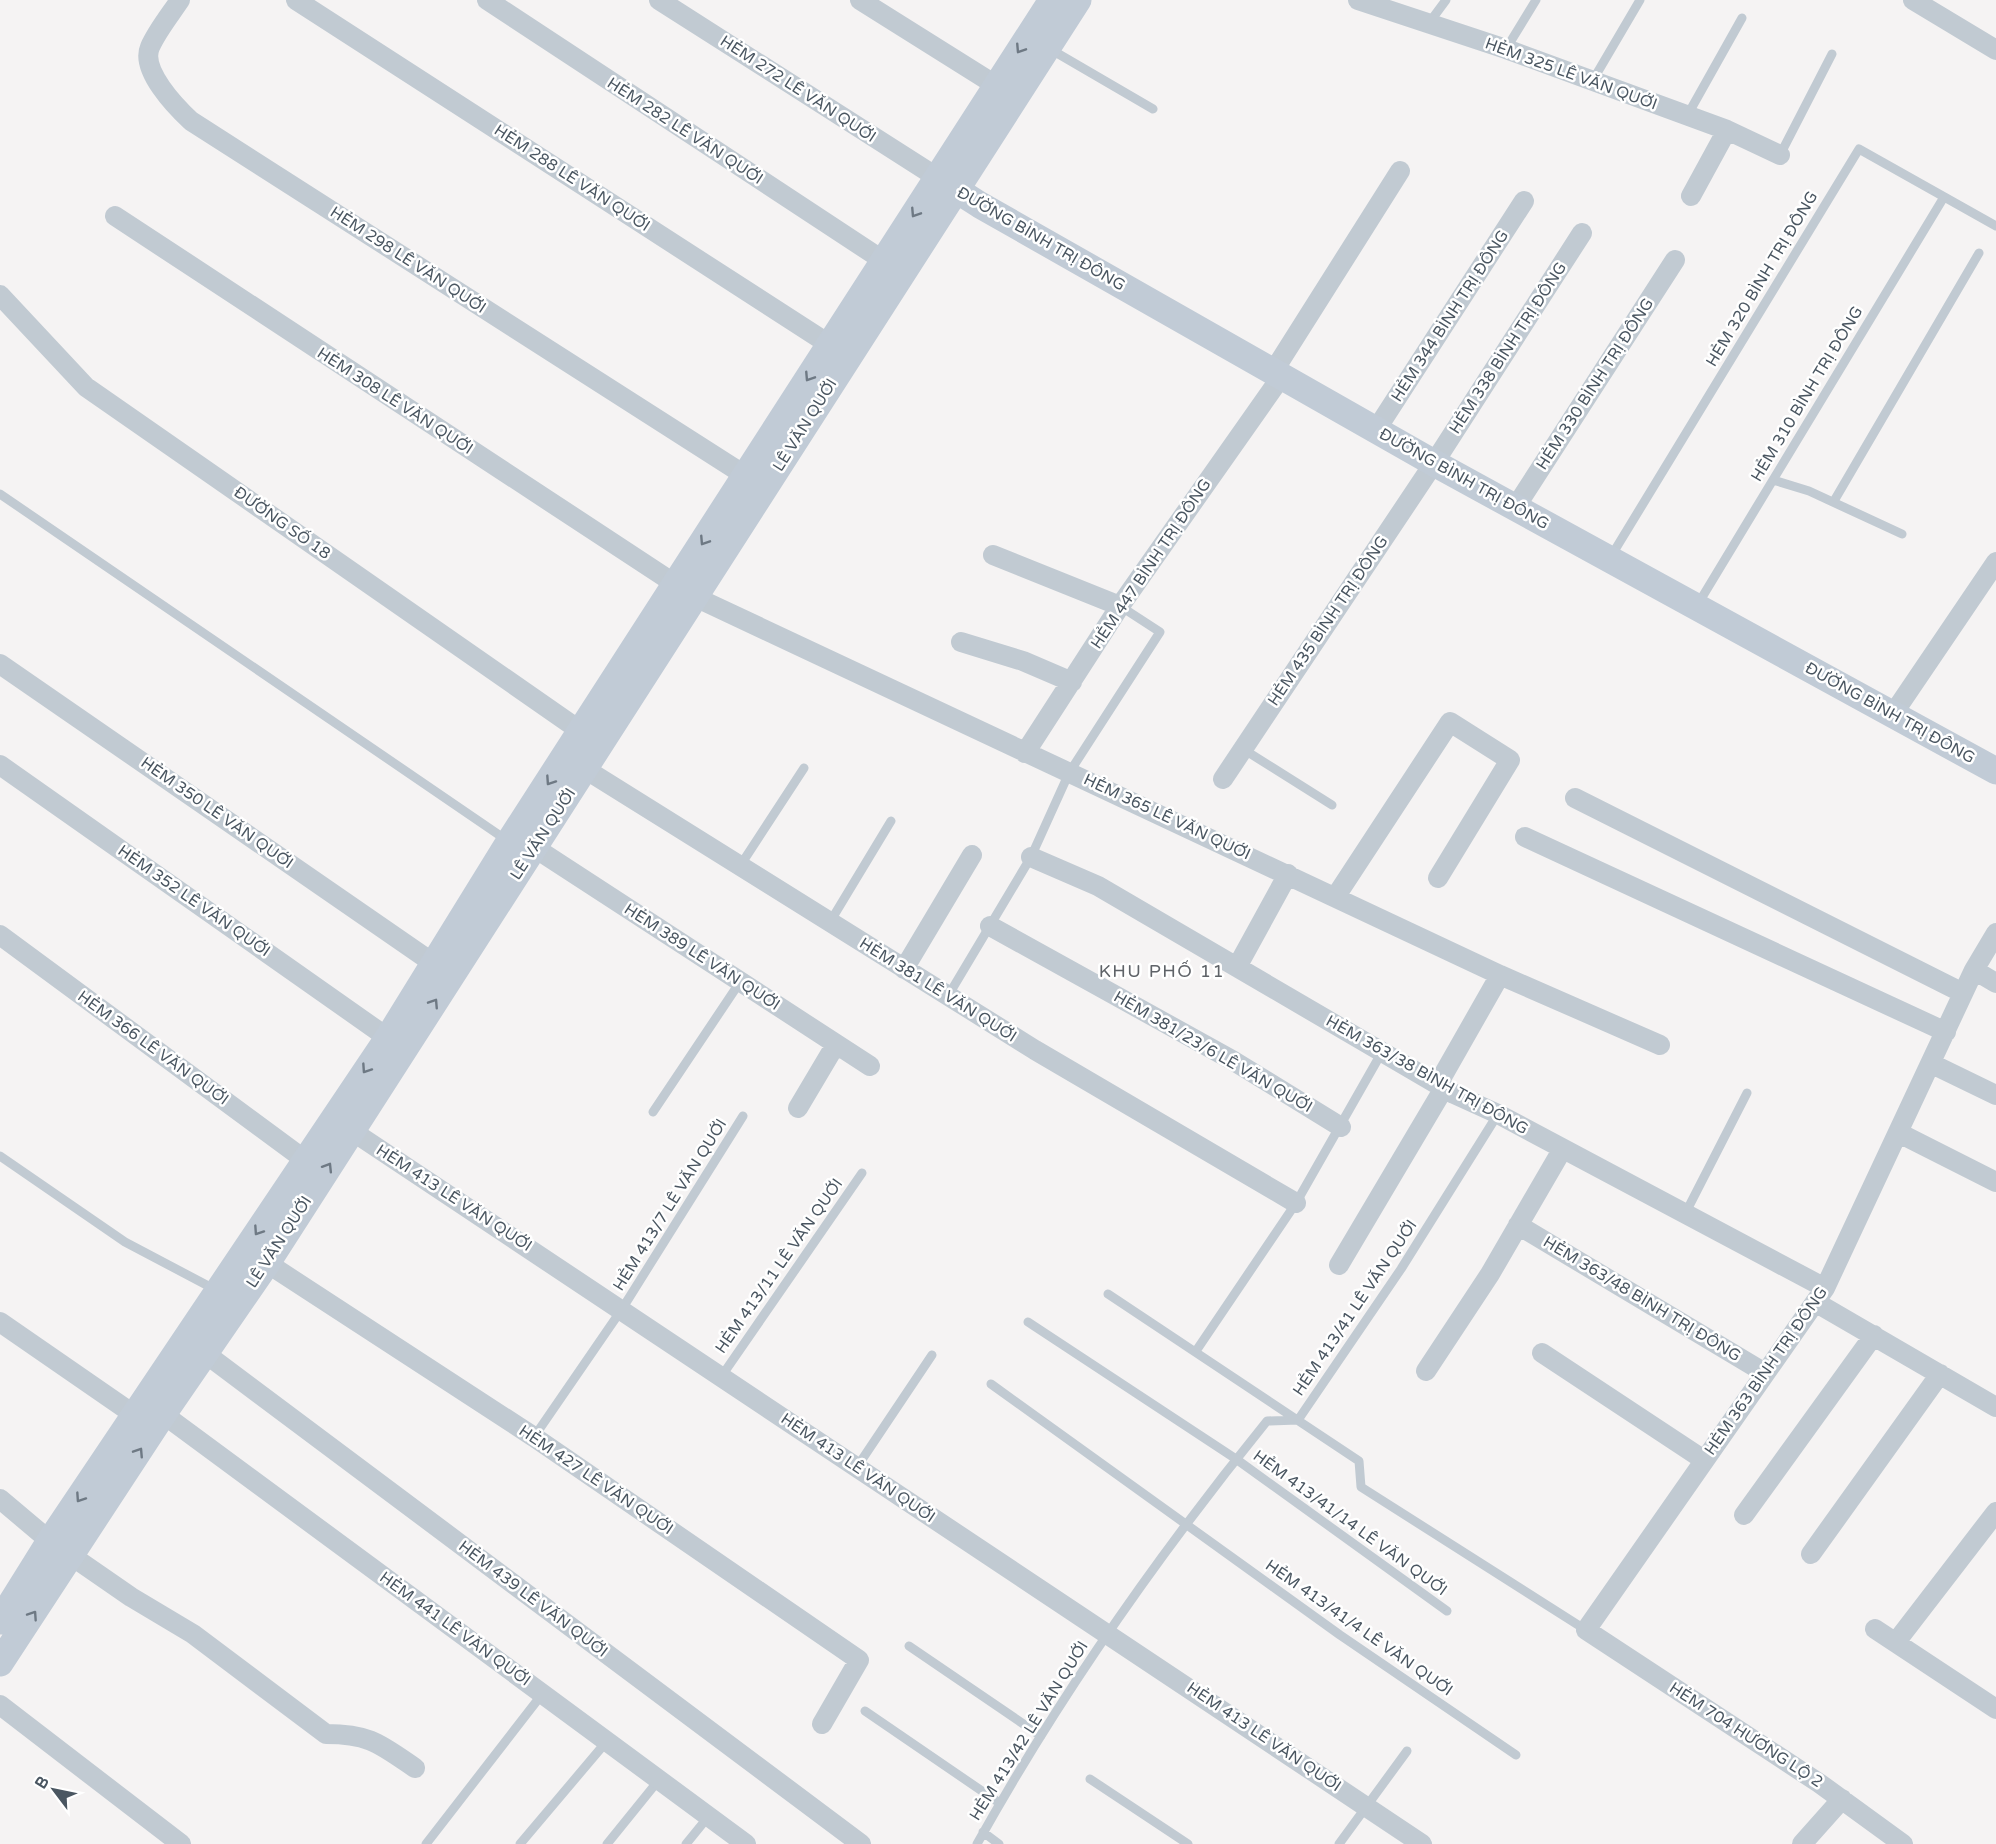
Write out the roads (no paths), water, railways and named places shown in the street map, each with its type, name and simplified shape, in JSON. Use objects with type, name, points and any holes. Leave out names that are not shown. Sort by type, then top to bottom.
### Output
[{"type":"main road","name":"LÊ VĂN QUỚI","points":[[0,1621],[50,1541],[136,1416],[228,1298],[267,1263],[352,1131],[443,969],[522,845],[582,732],[685,591],[947,184],[996,86],[1052,0]]},
{"type":"main road","name":"LÊ VĂN QUỚI","points":[[522,845],[585,769],[685,591],[746,476],[839,351],[884,261],[947,184],[1048,48],[1078,0]]},
{"type":"main road","name":"ĐƯỜNG BÌNH TRỊ ĐÔNG","points":[[947,184],[1434,463],[1996,771]]},
{"type":"main road","name":"LÊ VĂN QUỚI","points":[[0,1664],[73,1556],[163,1414],[206,1354],[228,1298],[305,1160],[388,1038],[443,969]]},
{"type":"street","name":"HẺM 298 LÊ VĂN QUỚI","points":[[180,0],[149,49],[149,62],[173,103],[191,121],[746,476]]},
{"type":"street","name":"HẺM 288 LÊ VĂN QUỚI","points":[[296,0],[839,351]]},
{"type":"street","name":"HẺM 282 LÊ VĂN QUỚI","points":[[487,0],[884,261]]},
{"type":"street","name":"HẺM 272 LÊ VĂN QUỚI","points":[[659,0],[947,184]]},
{"type":"street","points":[[860,0],[996,86]]},
{"type":"street","name":"HẺM 325 LÊ VĂN QUỚI","points":[[1358,0],[1506,49],[1727,130],[1780,155]]},
{"type":"street","points":[[1913,0],[1996,50]]},
{"type":"street","points":[[1691,196],[1727,130]]},
{"type":"street","name":"HẺM 447 BÌNH TRỊ ĐÔNG","points":[[1025,753],[1120,606],[1277,374],[1400,171]]},
{"type":"street","name":"HẺM 344 BÌNH TRỊ ĐÔNG","points":[[1376,430],[1524,201]]},
{"type":"street","name":"HẺM 308 LÊ VĂN QUỚI","points":[[115,216],[685,591]]},
{"type":"street","name":"HẺM 338 BÌNH TRỊ ĐÔNG","points":[[1434,463],[1582,233]]},
{"type":"street","name":"HẺM 330 BÌNH TRỊ ĐÔNG","points":[[1515,507],[1675,260]]},
{"type":"street","name":"ĐƯỜNG SỐ 18","points":[[0,295],[86,387],[582,732]]},
{"type":"street","name":"HẺM 435 BÌNH TRỊ ĐÔNG","points":[[1223,779],[1434,463]]},
{"type":"street","points":[[993,555],[1120,606]]},
{"type":"street","points":[[1893,714],[1996,562]]},
{"type":"street","name":"HẺM 365 LÊ VĂN QUỚI","points":[[685,591],[1500,975],[1660,1045]]},
{"type":"street","points":[[961,642],[1023,660],[1072,682]]},
{"type":"street","name":"HẺM 350 LÊ VĂN QUỚI","points":[[0,664],[443,969]]},
{"type":"street","points":[[1336,896],[1450,722],[1510,760],[1438,878]]},
{"type":"street","name":"HẺM 352 LÊ VĂN QUỚI","points":[[0,765],[388,1038]]},
{"type":"street","name":"HẺM 381 LÊ VĂN QUỚI","points":[[585,769],[1035,1050],[1296,1203]]},
{"type":"street","points":[[1575,798],[1963,993]]},
{"type":"street","points":[[1525,837],[1946,1032]]},
{"type":"street","name":"HẺM 389 LÊ VĂN QUỚI","points":[[522,845],[870,1066]]},
{"type":"street","points":[[904,969],[972,855]]},
{"type":"street","name":"HẺM 363/38 BÌNH TRỊ ĐÔNG","points":[[1031,857],[1098,886],[1441,1086],[1685,1214],[1820,1295],[1874,1335],[1996,1407]]},
{"type":"street","points":[[1237,967],[1288,874]]},
{"type":"street","name":"HẺM 381/23/6 LÊ VĂN QUỚI","points":[[990,926],[1233,1060],[1341,1127]]},
{"type":"street","name":"HẺM 363 BÌNH TRỊ ĐÔNG","points":[[1586,1630],[1820,1295],[1932,1064],[1974,970],[1996,933]]},
{"type":"street","name":"HẺM 366 LÊ VĂN QUỚI","points":[[0,935],[305,1160]]},
{"type":"street","points":[[1974,970],[1996,983]]},
{"type":"street","points":[[1339,1265],[1441,1086],[1500,975]]},
{"type":"street","points":[[798,1108],[836,1044]]},
{"type":"street","points":[[1932,1064],[1996,1095]]},
{"type":"street","name":"HẺM 413 LÊ VĂN QUỚI","points":[[352,1131],[1422,1844]]},
{"type":"street","points":[[1899,1133],[1996,1182]]},
{"type":"street","points":[[1426,1371],[1518,1225],[1562,1150]]},
{"type":"street","name":"HẺM 363/48 BÌNH TRỊ ĐÔNG","points":[[1518,1225],[1765,1373]]},
{"type":"street","name":"HẺM 427 LÊ VĂN QUỚI","points":[[267,1263],[534,1437],[859,1660],[822,1724]]},
{"type":"street","points":[[0,1322],[136,1416]]},
{"type":"street","points":[[1744,1515],[1874,1335]]},
{"type":"street","points":[[1542,1353],[1704,1460]]},
{"type":"street","name":"HẺM 439 LÊ VĂN QUỚI","points":[[206,1354],[861,1844]]},
{"type":"street","points":[[1812,1554],[1940,1374]]},
{"type":"street","name":"HẺM 441 LÊ VĂN QUỚI","points":[[163,1414],[746,1844]]},
{"type":"street","points":[[0,1499],[50,1541],[131,1597],[193,1634],[247,1677],[326,1734],[353,1733],[377,1742],[415,1768]]},
{"type":"street","points":[[1896,1642],[1993,1524]]},
{"type":"street","points":[[1875,1629],[1996,1709]]},
{"type":"street","name":"HẺM 704 HƯƠNG LỘ 2","points":[[1586,1630],[1842,1799],[1903,1844]]},
{"type":"street","points":[[0,1704],[181,1844]]},
{"type":"street","points":[[1802,1844],[1842,1799]]},
{"type":"lane","points":[[1429,23],[1446,0]]},
{"type":"lane","points":[[1506,49],[1536,0]]},
{"type":"lane","points":[[1592,82],[1640,0]]},
{"type":"lane","points":[[1687,116],[1742,18]]},
{"type":"lane","points":[[1048,48],[1153,108]]},
{"type":"lane","points":[[1780,155],[1832,54]]},
{"type":"lane","name":"HẺM 320 BÌNH TRỊ ĐÔNG","points":[[1610,559],[1859,149],[1996,226]]},
{"type":"lane","name":"HẺM 310 BÌNH TRỊ ĐÔNG","points":[[1697,606],[1944,197]]},
{"type":"lane","points":[[1834,501],[1979,253]]},
{"type":"lane","points":[[1773,480],[1834,501],[1902,534]]},
{"type":"lane","points":[[0,494],[522,845]]},
{"type":"lane","points":[[948,996],[1031,857],[1069,773],[1160,632],[1120,606]]},
{"type":"lane","points":[[1243,749],[1332,805]]},
{"type":"lane","points":[[740,866],[804,768]]},
{"type":"lane","points":[[830,922],[891,821]]},
{"type":"lane","points":[[653,1112],[740,982]]},
{"type":"lane","points":[[1197,1351],[1296,1203],[1382,1052]]},
{"type":"lane","points":[[1685,1214],[1747,1093]]},
{"type":"lane","name":"HẺM 413/41 LÊ VĂN QUỚI","points":[[1108,1633],[1185,1525],[1267,1421],[1298,1420],[1401,1269],[1498,1114]]},
{"type":"lane","name":"HẺM 413/7 LÊ VĂN QUỚI","points":[[534,1437],[622,1309],[743,1116]]},
{"type":"lane","points":[[0,1156],[125,1242],[228,1298]]},
{"type":"lane","name":"HẺM 413/11 LÊ VĂN QUỚI","points":[[721,1377],[862,1173]]},
{"type":"lane","points":[[1108,1294],[1197,1351],[1359,1461],[1361,1487],[1586,1630]]},
{"type":"lane","name":"HẺM 413/41/14 LÊ VĂN QUỚI","points":[[1028,1322],[1236,1459],[1447,1611]]},
{"type":"lane","points":[[857,1467],[932,1355]]},
{"type":"lane","name":"HẺM 413/41/4 LÊ VĂN QUỚI","points":[[991,1384],[1185,1525],[1516,1755]]},
{"type":"lane","name":"HẺM 413/42 LÊ VĂN QUỚI","points":[[976,1844],[998,1802],[1108,1633]]},
{"type":"lane","points":[[909,1646],[1041,1736]]},
{"type":"lane","points":[[426,1844],[543,1693]]},
{"type":"lane","points":[[865,1711],[998,1802]]},
{"type":"lane","points":[[520,1844],[607,1741]]},
{"type":"lane","points":[[1340,1844],[1407,1751]]},
{"type":"lane","points":[[1089,1779],[1188,1844]]},
{"type":"lane","points":[[608,1844],[658,1781]]},
{"type":"lane","points":[[686,1844],[708,1817]]},
{"type":"lane","points":[[983,1832],[999,1844]]},
{"type":"district","name":"KHU PHỐ 11","points":[[1162,971]]}]
